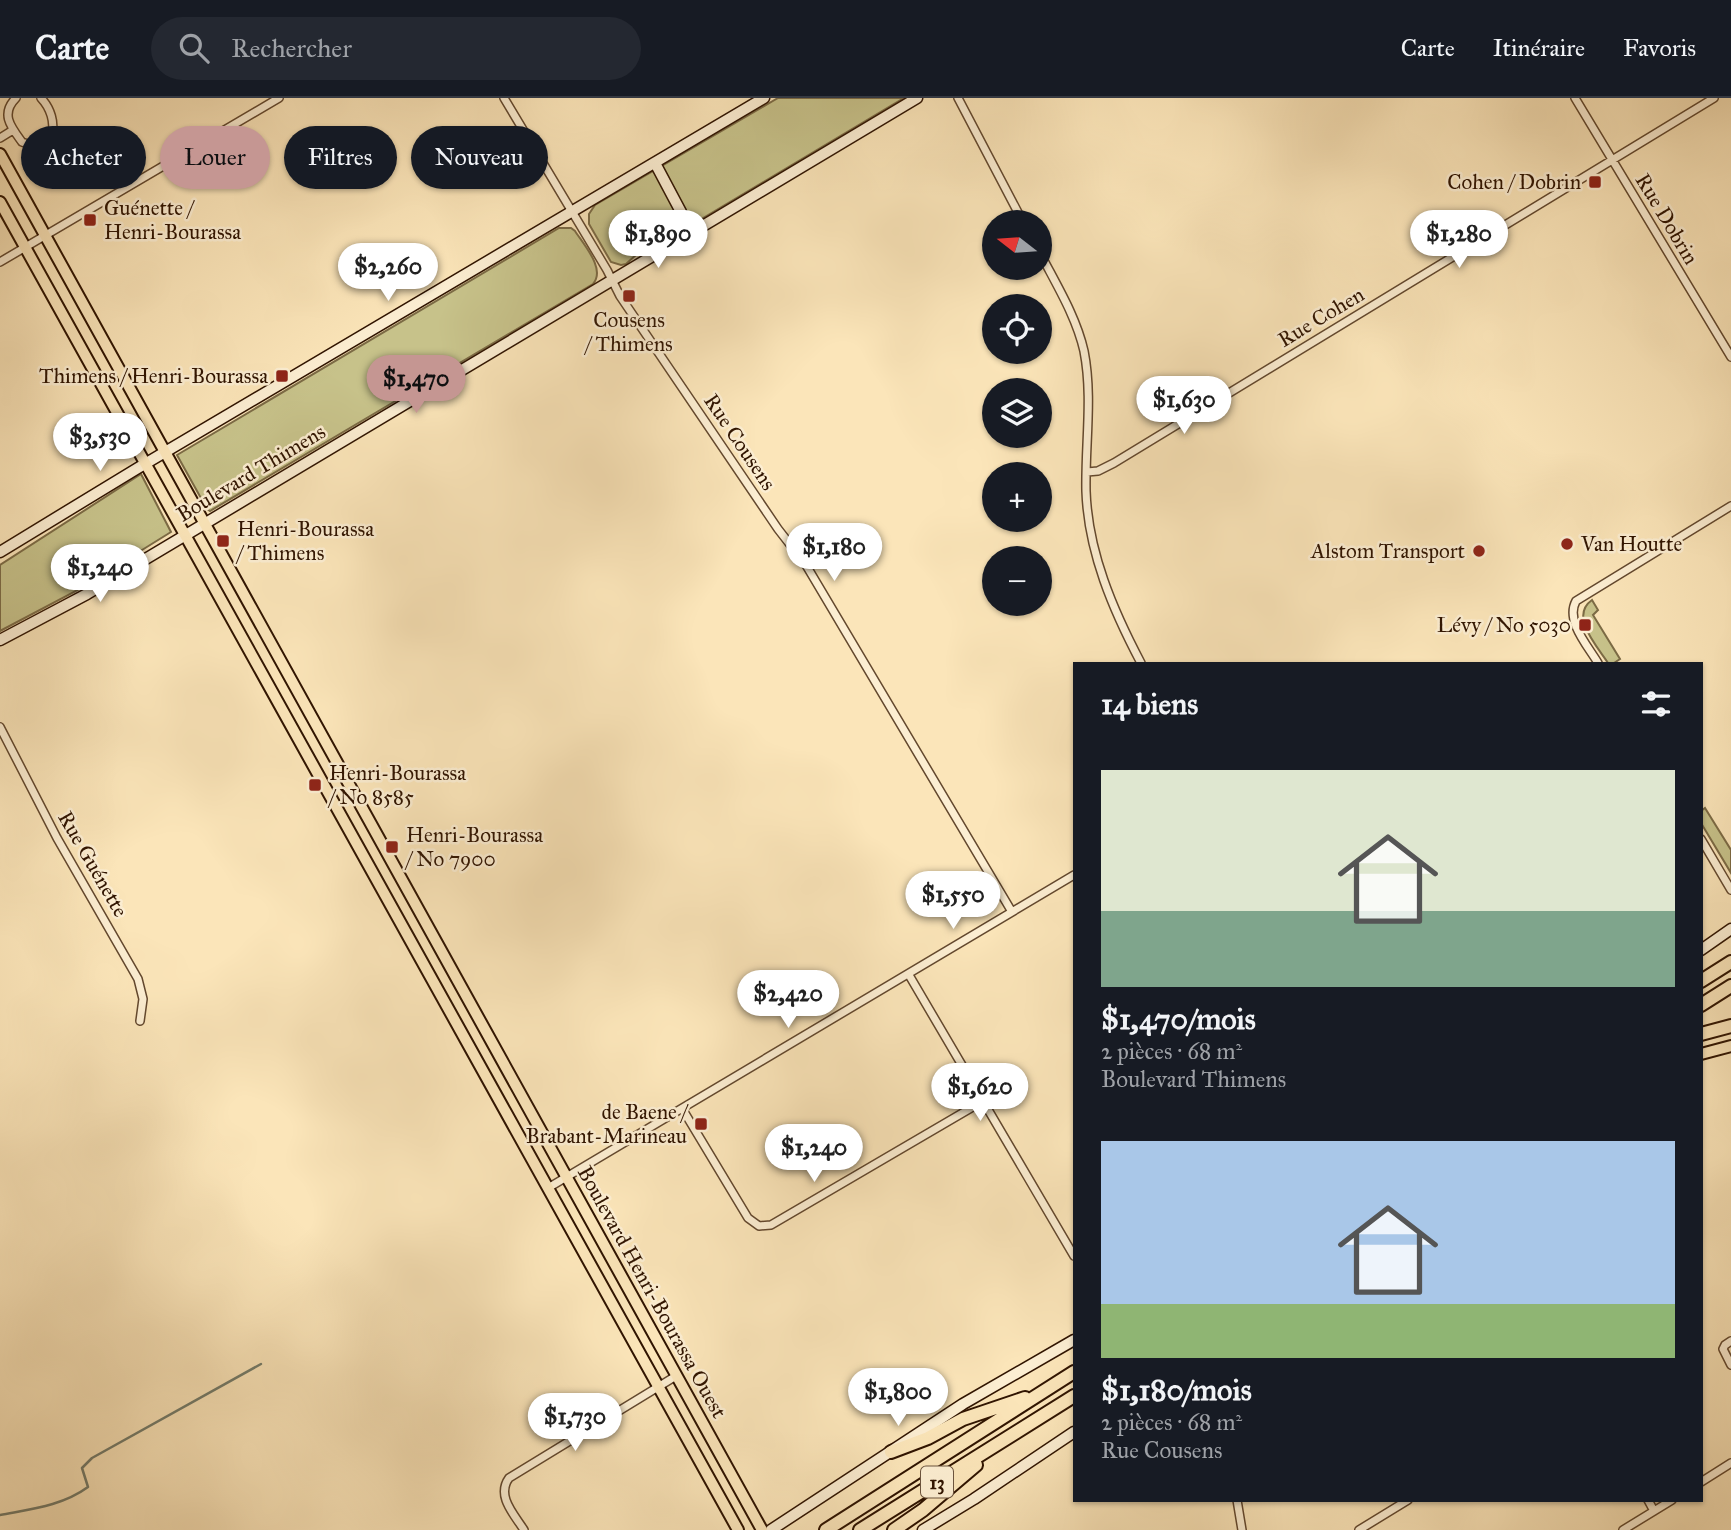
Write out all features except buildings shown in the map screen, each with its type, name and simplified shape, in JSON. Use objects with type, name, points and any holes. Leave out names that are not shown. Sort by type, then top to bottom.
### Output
[{"type":"highway","points":[[1703,980],[1731,962]]},
{"type":"highway","points":[[1703,1004],[1731,986]]},
{"type":"highway","points":[[1703,1033],[1731,1026]]},
{"type":"highway","name":"13","points":[[826,1530],[1073,1373]]},
{"type":"highway","points":[[891,1452],[928,1438],[963,1419],[1045,1391]]},
{"type":"highway","name":"13","points":[[860,1530],[1073,1397]]},
{"type":"highway","points":[[894,1530],[923,1510],[1014,1434]]},
{"type":"main road","name":"Boulevard Henri-Bourassa Ouest","points":[[0,154],[762,1530]]},
{"type":"main road","name":"Boulevard Henri-Bourassa Ouest","points":[[0,202],[737,1529]]},
{"type":"main road","points":[[1703,1053],[1731,1046]]},
{"type":"street","points":[[16,98],[8,111],[9,124],[22,142],[28,144],[40,144],[50,136],[55,125],[54,118],[41,98]]},
{"type":"street","points":[[0,262],[279,98]]},
{"type":"street","name":"Rue Cousens","points":[[504,98],[573,211],[620,296],[806,565],[1012,912]]},
{"type":"street","points":[[0,552],[764,98]]},
{"type":"street","name":"Boulevard Thimens","points":[[0,640],[53,614],[185,536],[917,98]]},
{"type":"street","points":[[958,98],[1017,210]]},
{"type":"street","name":"Rue Dobrin","points":[[1575,98],[1731,358]]},
{"type":"street","name":"Rue Cohen","points":[[1087,472],[1098,471],[1114,463],[1714,98]]},
{"type":"street","points":[[0,138],[13,130]]},
{"type":"street","points":[[654,163],[681,212],[669,246]]},
{"type":"street","points":[[1052,276],[1072,315],[1084,350],[1088,391],[1088,506],[1095,550],[1117,615],[1140,662]]},
{"type":"street","points":[[1597,662],[1572,618],[1576,601],[1731,506]]},
{"type":"street","name":"Rue Guénette","points":[[0,727],[57,838],[133,969],[142,990],[143,1009],[140,1021]]},
{"type":"street","points":[[1703,842],[1731,890]]},
{"type":"street","points":[[548,1188],[1073,876]]},
{"type":"street","points":[[1703,949],[1731,929]]},
{"type":"street","points":[[909,975],[1073,1254]]},
{"type":"street","points":[[683,1110],[748,1218],[759,1226],[771,1225],[983,1101]]},
{"type":"street","points":[[771,1530],[973,1398],[1073,1341]]},
{"type":"street","points":[[1731,1341],[1723,1349],[1731,1365]]},
{"type":"street","points":[[524,1530],[504,1498],[504,1488],[509,1478],[676,1376]]},
{"type":"street","points":[[923,1530],[1073,1433]]},
{"type":"street","points":[[1703,1481],[1731,1463]]},
{"type":"street","points":[[1237,1502],[1242,1530]]},
{"type":"street","points":[[1360,1530],[1405,1502]]},
{"type":"street","points":[[1649,1502],[1654,1511]]},
{"type":"street","points":[[1623,1530],[1669,1502]]},
{"type":"shaded area","points":[[778,98],[904,98],[683,230],[674,222],[666,233],[648,244],[626,264],[611,262],[589,224],[589,214],[595,205]]},
{"type":"shaded area","points":[[559,228],[571,228],[575,231],[588,250],[597,271],[593,284],[210,511],[207,509],[177,455]]},
{"type":"shaded area","points":[[141,474],[171,532],[76,591],[0,631],[0,565]]},
{"type":"shaded area","points":[[1592,600],[1598,610],[1593,615],[1620,659],[1616,662],[1607,662],[1587,631],[1583,614]]},
{"type":"shaded area","points":[[1705,808],[1731,850],[1731,873],[1703,826]]},
{"type":"waterway","points":[[0,1515],[68,1499],[88,1487],[82,1468],[92,1458],[261,1364]]},
{"type":"place","name":"Cohen / Dobrin","points":[[1595,182]]},
{"type":"place","name":"Guénette / Henri-Bourassa","points":[[90,220]]},
{"type":"place","name":"Cousens / Thimens","points":[[629,296]]},
{"type":"place","name":"Thimens / Henri-Bourassa","points":[[282,376]]},
{"type":"place","name":"Henri-Bourassa / Thimens","points":[[223,541]]},
{"type":"place","name":"Van Houtte","points":[[1567,544]]},
{"type":"place","name":"Alstom Transport","points":[[1479,551]]},
{"type":"place","name":"Lévy / No 5030","points":[[1585,625]]},
{"type":"place","name":"Henri-Bourassa / No 8585","points":[[315,785]]},
{"type":"place","name":"Henri-Bourassa / No 7900","points":[[392,847]]},
{"type":"place","name":"de Baene / Brabant-Marineau","points":[[701,1124]]}]
